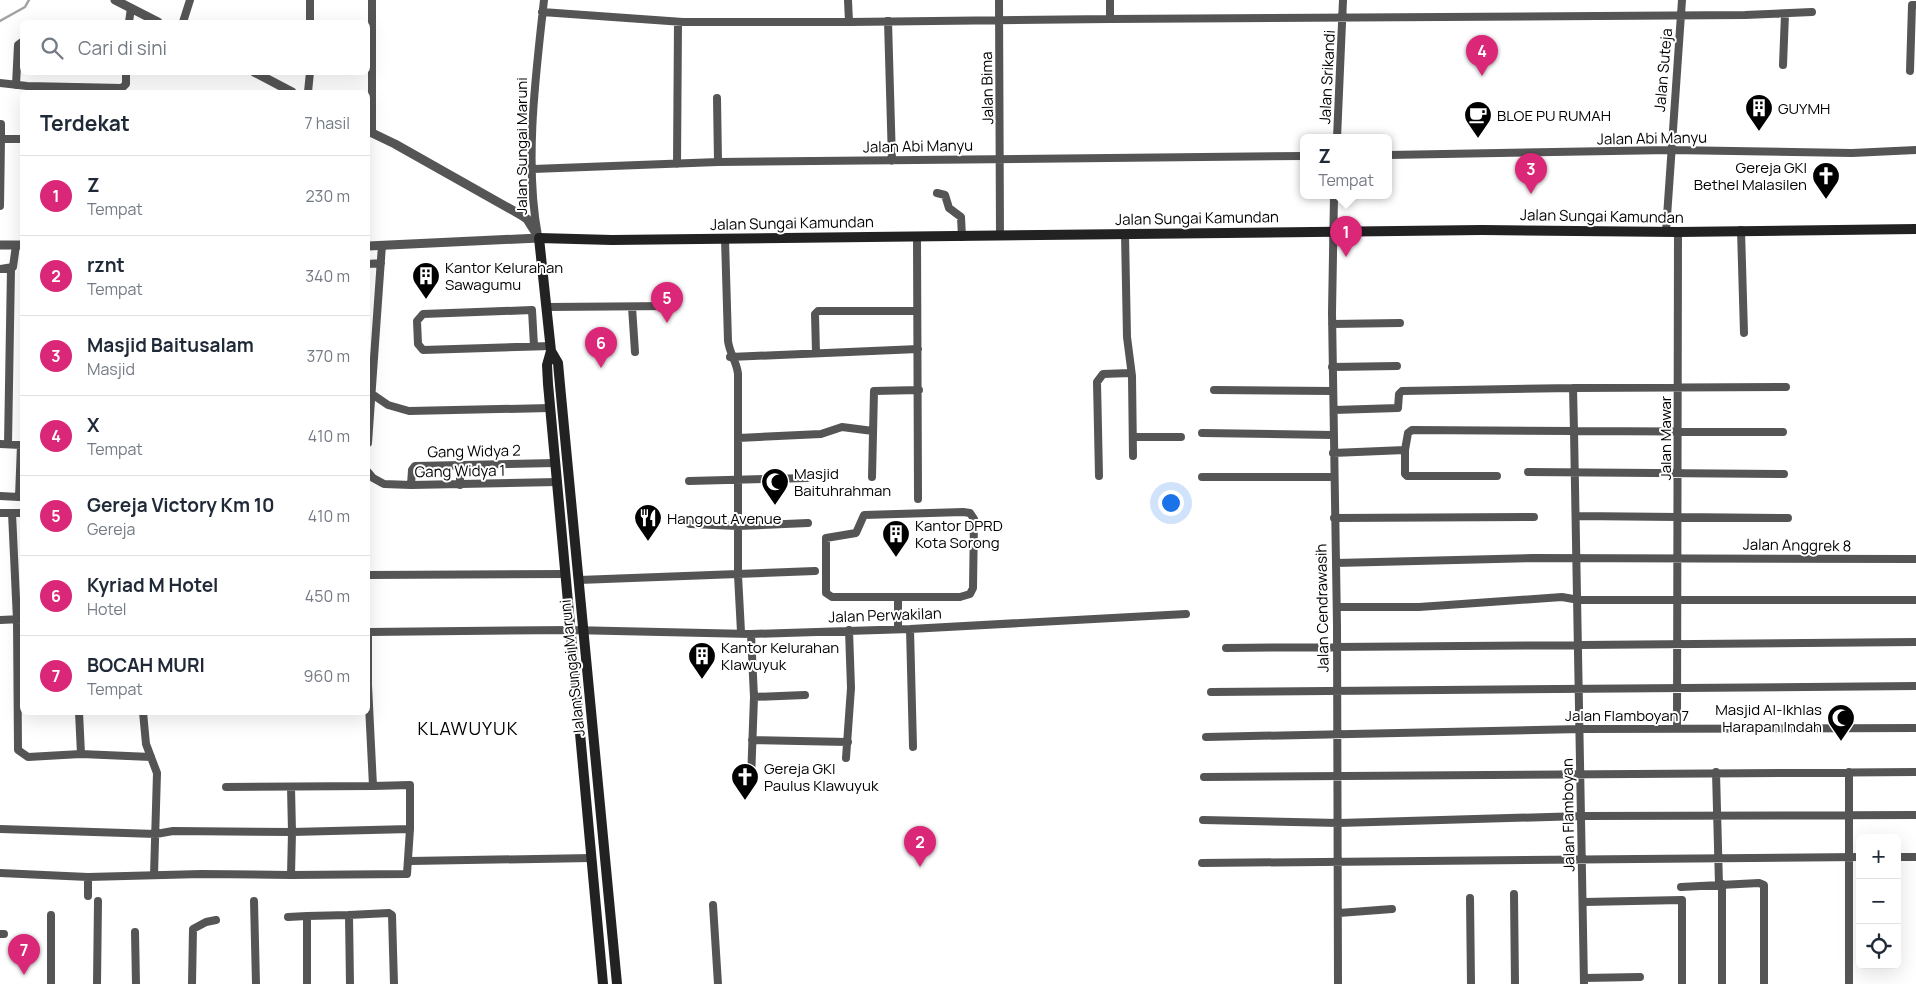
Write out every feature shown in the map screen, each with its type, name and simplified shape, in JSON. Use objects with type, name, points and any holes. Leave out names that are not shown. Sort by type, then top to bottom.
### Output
[{"type":"main road","name":"Jalan Sungai Kamundan","points":[[539,238],[612,240],[1482,230],[1678,232],[1916,229]]},
{"type":"main road","name":"Jalan Sungai Maruni","points":[[539,238],[551,348],[547,365],[550,408],[604,984]]},
{"type":"main road","name":"Jalan Sungai Maruni","points":[[551,348],[558,363],[617,984]]},
{"type":"street","points":[[115,0],[154,20]]},
{"type":"street","points":[[184,20],[190,0]]},
{"type":"street","points":[[310,0],[310,20]]},
{"type":"street","points":[[370,246],[539,238],[527,218],[521,214],[370,132],[372,0]]},
{"type":"street","name":"Jalan Sungai Maruni","points":[[539,238],[535,220],[533,169],[534,90],[544,0]]},
{"type":"street","points":[[848,0],[849,22]]},
{"type":"street","name":"Jalan Bima","points":[[999,0],[1002,159],[1000,236]]},
{"type":"street","points":[[1110,0],[1110,19]]},
{"type":"street","name":"Jalan Srikandi","points":[[1337,134],[1344,17],[1343,0]]},
{"type":"street","name":"Jalan Suteja","points":[[1666,232],[1670,150],[1682,0]]},
{"type":"street","points":[[1910,71],[1912,5],[1916,5]]},
{"type":"street","points":[[129,20],[131,8]]},
{"type":"street","points":[[542,12],[678,22],[1000,21],[1785,14],[1812,12]]},
{"type":"street","points":[[1782,65],[1785,14]]},
{"type":"street","points":[[888,21],[892,161]]},
{"type":"street","points":[[677,164],[678,22]]},
{"type":"street","points":[[16,85],[18,46],[20,44]]},
{"type":"street","points":[[0,83],[122,88],[126,84],[126,75]]},
{"type":"street","points":[[260,75],[288,90]]},
{"type":"street","points":[[308,90],[310,75]]},
{"type":"street","points":[[717,98],[718,162]]},
{"type":"street","points":[[0,206],[1,124]]},
{"type":"street","points":[[1,139],[20,139]]},
{"type":"street","name":"Jalan Abi Manyu","points":[[1392,155],[1670,150],[1852,153],[1916,150]]},
{"type":"street","name":"Jalan Abi Manyu","points":[[533,169],[718,162],[1300,156]]},
{"type":"street","points":[[938,193],[944,195],[951,210],[961,217],[962,236]]},
{"type":"street","points":[[1332,232],[1334,199]]},
{"type":"street","points":[[1741,230],[1744,333]]},
{"type":"street","name":"Jalan Cendrawasih","points":[[1332,232],[1333,453],[1339,823],[1338,984]]},
{"type":"street","name":"Jalan Mawar","points":[[1677,729],[1678,232]]},
{"type":"street","points":[[1125,234],[1127,337],[1133,456]]},
{"type":"street","points":[[918,237],[918,499]]},
{"type":"street","points":[[725,239],[730,357],[735,363],[738,374],[738,575],[741,632]]},
{"type":"street","points":[[0,245],[19,245],[15,262],[11,268],[4,444],[20,445]]},
{"type":"street","points":[[382,245],[371,353],[370,398],[409,411],[550,408]]},
{"type":"street","points":[[370,264],[381,263]]},
{"type":"street","points":[[0,269],[11,268]]},
{"type":"street","points":[[547,307],[673,306]]},
{"type":"street","points":[[632,307],[635,352]]},
{"type":"street","points":[[534,346],[532,310],[423,314],[417,321],[418,344],[423,350],[534,346],[551,348]]},
{"type":"street","points":[[816,354],[815,314],[818,311],[918,311]]},
{"type":"street","points":[[1332,324],[1400,323]]},
{"type":"street","points":[[730,357],[918,350]]},
{"type":"street","points":[[1332,368],[1397,366]]},
{"type":"street","points":[[1099,476],[1097,382],[1104,374],[1130,373]]},
{"type":"street","points":[[1334,410],[1398,408],[1399,394],[1402,391],[1679,387],[1786,388]]},
{"type":"street","name":"Jalan Flamboyan","points":[[1573,388],[1576,473],[1575,558],[1580,645],[1580,773],[1584,902],[1584,981]]},
{"type":"street","points":[[872,477],[874,390],[919,390]]},
{"type":"street","points":[[1214,390],[1333,391]]},
{"type":"street","points":[[738,438],[821,434],[842,427],[873,431]]},
{"type":"street","points":[[1497,476],[1406,476],[1405,450],[1408,433],[1412,430],[1783,432]]},
{"type":"street","points":[[1202,433],[1333,435]]},
{"type":"street","points":[[1133,437],[1181,436]]},
{"type":"street","points":[[1333,453],[1405,450]]},
{"type":"street","name":"Gang Widya 2","points":[[411,486],[414,466],[555,463]]},
{"type":"street","points":[[460,466],[460,485]]},
{"type":"street","points":[[0,496],[19,497],[20,471]]},
{"type":"street","points":[[1528,472],[1784,474]]},
{"type":"street","name":"Gang Widya 1","points":[[370,474],[384,484],[411,486],[557,482]]},
{"type":"street","points":[[1202,477],[1334,477]]},
{"type":"street","points":[[689,481],[807,478]]},
{"type":"street","points":[[963,512],[972,514],[974,524],[973,588],[970,594],[960,597],[898,598],[830,597],[826,590],[826,538],[854,534],[858,530],[861,518],[866,514],[963,512]]},
{"type":"street","points":[[12,513],[20,619],[18,750],[28,757],[81,754],[150,757]]},
{"type":"street","points":[[0,514],[20,513]]},
{"type":"street","points":[[1576,516],[1788,518]]},
{"type":"street","points":[[1334,518],[1534,517]]},
{"type":"street","points":[[690,524],[738,526],[808,524]]},
{"type":"street","name":"Jalan Anggrek 8","points":[[1336,563],[1575,558],[1916,559]]},
{"type":"street","points":[[579,580],[815,571]]},
{"type":"street","points":[[370,575],[565,574]]},
{"type":"street","points":[[1336,607],[1419,607],[1552,597],[1578,600],[1678,601],[1916,600]]},
{"type":"street","points":[[898,598],[898,629]]},
{"type":"street","name":"Jalan Perwakilan","points":[[370,632],[584,630],[741,632],[751,634],[910,629],[1186,614]]},
{"type":"street","points":[[0,620],[20,619]]},
{"type":"street","points":[[910,629],[913,747]]},
{"type":"street","points":[[846,758],[851,688],[849,630]]},
{"type":"street","points":[[751,634],[754,697],[751,780]]},
{"type":"street","points":[[1226,648],[1916,642]]},
{"type":"street","points":[[1211,692],[1916,686]]},
{"type":"street","points":[[754,697],[805,695]]},
{"type":"street","points":[[79,715],[81,754]]},
{"type":"street","points":[[143,715],[146,744],[157,773],[154,875]]},
{"type":"street","points":[[369,715],[373,786]]},
{"type":"street","name":"Jalan Flamboyan 7","points":[[1206,736],[1581,729],[1916,728]]},
{"type":"street","points":[[752,740],[848,742]]},
{"type":"street","points":[[1716,772],[1718,857],[1721,885],[1722,984]]},
{"type":"street","points":[[1849,772],[1849,984]]},
{"type":"street","points":[[1204,777],[1916,772]]},
{"type":"street","points":[[0,873],[88,878],[154,875],[343,873],[406,875],[409,872],[410,786],[226,787]]},
{"type":"street","points":[[291,787],[291,875]]},
{"type":"street","points":[[1203,820],[1339,823],[1582,816],[1916,815]]},
{"type":"street","points":[[0,829],[156,834],[173,831],[292,832],[410,829]]},
{"type":"street","points":[[1202,863],[1856,857]]},
{"type":"street","points":[[1901,857],[1916,857]]},
{"type":"street","points":[[410,861],[592,858]]},
{"type":"street","points":[[88,878],[88,896]]},
{"type":"street","points":[[1681,887],[1759,883],[1764,886],[1764,984]]},
{"type":"street","points":[[1514,894],[1515,984]]},
{"type":"street","points":[[1470,898],[1471,984]]},
{"type":"street","points":[[1584,902],[1682,900],[1682,984]]},
{"type":"street","points":[[97,984],[98,901]]},
{"type":"street","points":[[254,901],[256,984]]},
{"type":"street","points":[[713,905],[718,984]]},
{"type":"street","points":[[1339,913],[1392,909]]},
{"type":"street","points":[[288,917],[389,913],[392,915],[394,984]]},
{"type":"street","points":[[51,915],[51,984]]},
{"type":"street","points":[[349,915],[350,984]]},
{"type":"street","points":[[307,916],[308,984]]},
{"type":"street","points":[[192,984],[193,929],[206,922],[216,920]]},
{"type":"street","points":[[136,932],[136,984]]},
{"type":"street","points":[[1584,981],[1640,977]]},
{"type":"waterway","points":[[0,21],[25,7],[29,0]]},
{"type":"place","name":"X","points":[[1482,76]]},
{"type":"place","name":"GUYMH","points":[[1759,132]]},
{"type":"place","name":"BLOE PU RUMAH","points":[[1478,139]]},
{"type":"place","name":"Masjid Baitusalam","points":[[1531,194]]},
{"type":"place","name":"Gereja GKI Bethel Malasilen","points":[[1826,200]]},
{"type":"place","name":"Z","points":[[1346,257]]},
{"type":"place","name":"Kantor Kelurahan Sawagumu","points":[[426,300]]},
{"type":"place","name":"Gereja Victory Km 10","points":[[667,323]]},
{"type":"place","name":"Kyriad M Hotel","points":[[601,368]]},
{"type":"place","name":"Masjid Baituhrahman","points":[[775,506]]},
{"type":"place","name":"Hangout Avenue","points":[[648,542]]},
{"type":"place","name":"Kantor DPRD Kota Sorong","points":[[896,558]]},
{"type":"place","name":"Kantor Kelurahan Klawuyuk","points":[[702,680]]},
{"type":"place","name":"Masjid Al-Ikhlas Harapan Indah","points":[[1841,742]]},
{"type":"place","name":"Gereja GKI Paulus Klawuyuk","points":[[745,801]]},
{"type":"place","name":"rznt","points":[[920,867]]},
{"type":"place","name":"BOCAH MURI","points":[[24,975]]},
{"type":"district","name":"KLAWUYUK","points":[[468,728]]}]
